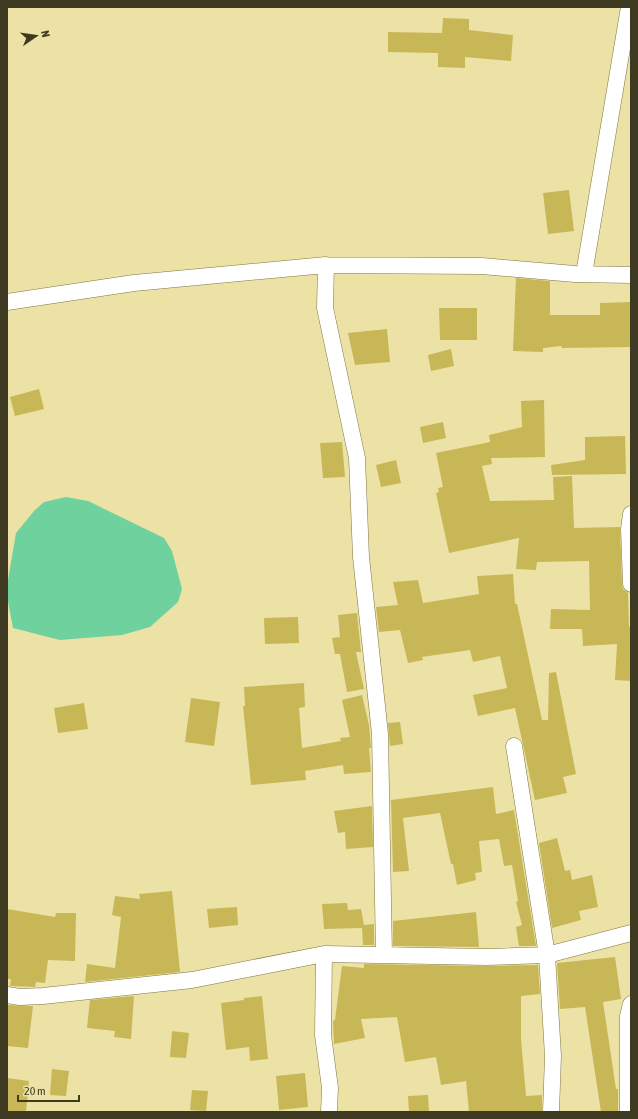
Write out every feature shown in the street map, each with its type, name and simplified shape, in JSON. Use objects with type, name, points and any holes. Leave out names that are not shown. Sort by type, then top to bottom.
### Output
[{"type":"street","points":[[584,274],[629,7]]},
{"type":"street","points":[[326,265],[325,308],[357,458],[361,557],[380,734],[384,955]]},
{"type":"street","points":[[7,302],[134,283],[326,265],[482,266],[584,274],[631,275]]},
{"type":"street","points":[[631,514],[629,529],[631,584]]},
{"type":"street","points":[[514,746],[547,955],[553,1056],[551,1112]]},
{"type":"street","points":[[7,995],[20,997],[43,996],[192,980],[324,954],[487,957],[547,955],[631,933]]},
{"type":"street","points":[[324,954],[323,1035],[330,1088],[329,1112]]},
{"type":"street","points":[[628,1112],[628,1016],[631,1004]]},
{"type":"shaded area","points":[[66,497],[88,501],[164,538],[172,551],[182,589],[178,602],[150,627],[122,635],[60,640],[13,628],[7,596],[7,586],[16,533],[34,511],[44,502]]},
{"type":"building","points":[[443,18],[469,19],[469,30],[513,35],[511,61],[465,57],[465,68],[438,67],[438,53],[388,52],[388,32],[442,33]]},
{"type":"building","points":[[569,190],[574,231],[548,234],[543,193]]},
{"type":"building","points":[[516,278],[550,281],[550,315],[600,315],[600,303],[631,302],[631,347],[562,348],[561,346],[543,348],[543,352],[513,351]]},
{"type":"building","points":[[439,308],[477,308],[477,340],[440,340]]},
{"type":"building","points":[[387,329],[390,362],[355,365],[348,333]]},
{"type":"building","points":[[451,349],[454,366],[431,371],[428,355]]},
{"type":"building","points":[[39,389],[44,409],[15,416],[10,397]]},
{"type":"building","points":[[544,400],[545,457],[491,458],[492,464],[482,466],[490,501],[554,500],[553,477],[572,476],[574,528],[620,527],[622,584],[623,589],[628,593],[629,627],[631,627],[631,681],[615,680],[617,644],[583,646],[582,629],[550,629],[551,609],[590,610],[589,561],[537,562],[536,570],[516,569],[519,538],[449,553],[436,493],[439,492],[438,488],[443,487],[436,453],[490,442],[489,435],[522,427],[521,401]]},
{"type":"building","points":[[443,422],[446,438],[423,443],[420,427]]},
{"type":"building","points":[[625,436],[626,474],[552,475],[551,465],[585,460],[585,437]]},
{"type":"building","points":[[342,442],[345,477],[323,478],[320,443]]},
{"type":"building","points":[[396,460],[401,483],[381,487],[376,465]]},
{"type":"building","points":[[513,574],[515,604],[517,604],[542,720],[548,720],[549,673],[556,672],[576,774],[563,777],[567,793],[535,800],[515,708],[478,716],[473,695],[507,688],[500,656],[473,662],[470,650],[422,657],[423,660],[408,663],[400,630],[379,632],[376,607],[398,605],[393,582],[418,580],[423,603],[479,594],[477,576]]},
{"type":"building","points":[[357,613],[361,652],[356,652],[364,689],[347,692],[340,654],[335,654],[332,638],[340,637],[338,615]]},
{"type":"building","points":[[298,617],[299,643],[265,644],[264,618]]},
{"type":"building","points":[[304,683],[305,707],[299,708],[302,748],[341,741],[340,738],[350,737],[342,700],[362,695],[369,725],[371,772],[344,774],[343,765],[305,771],[306,780],[251,785],[243,706],[245,706],[244,687]]},
{"type":"building","points":[[191,698],[220,702],[214,746],[185,742]]},
{"type":"building","points":[[84,703],[88,729],[58,733],[54,708]]},
{"type":"building","points":[[400,722],[403,744],[390,746],[388,723]]},
{"type":"building","points":[[493,787],[496,814],[514,810],[536,946],[519,946],[516,927],[522,925],[516,902],[518,901],[512,865],[504,866],[499,839],[479,841],[482,872],[475,873],[476,880],[457,885],[440,813],[403,818],[409,871],[393,872],[391,800]]},
{"type":"building","points":[[372,806],[373,847],[346,849],[345,832],[338,833],[334,811]]},
{"type":"building","points":[[557,838],[565,871],[570,870],[572,880],[592,875],[598,907],[579,911],[581,920],[552,928],[539,843]]},
{"type":"building","points":[[172,891],[180,972],[85,982],[87,964],[115,968],[121,917],[112,915],[115,896],[140,899],[139,894]]},
{"type":"building","points":[[347,903],[348,910],[361,909],[364,925],[374,924],[374,945],[363,945],[362,928],[324,929],[322,904]]},
{"type":"building","points":[[237,907],[238,925],[209,928],[207,909]]},
{"type":"building","points":[[7,909],[55,917],[56,913],[76,913],[75,961],[48,960],[45,983],[36,982],[35,987],[10,986],[11,979],[7,979]]},
{"type":"building","points":[[476,912],[479,947],[393,946],[393,921]]},
{"type":"building","points":[[615,957],[621,999],[603,1002],[616,1089],[618,1089],[618,1112],[601,1112],[585,1007],[560,1009],[557,963]]},
{"type":"building","points":[[364,964],[487,966],[538,965],[540,994],[521,996],[521,1039],[526,1096],[542,1095],[542,1112],[469,1112],[466,1081],[441,1085],[436,1057],[405,1062],[397,1017],[361,1019],[365,1038],[334,1044],[333,1021],[335,1020],[342,966],[364,968]]},
{"type":"building","points":[[134,996],[131,1039],[114,1037],[115,1031],[87,1028],[90,1000]]},
{"type":"building","points":[[262,996],[268,1059],[250,1061],[249,1047],[226,1050],[221,1003]]},
{"type":"building","points":[[8,1005],[33,1006],[28,1048],[7,1046]]},
{"type":"building","points":[[172,1031],[189,1033],[186,1058],[170,1057]]},
{"type":"building","points":[[52,1069],[69,1071],[66,1096],[50,1095]]},
{"type":"building","points":[[305,1073],[308,1107],[279,1110],[276,1076]]},
{"type":"building","points":[[7,1078],[29,1081],[26,1112],[7,1112]]},
{"type":"building","points":[[192,1090],[208,1091],[206,1111],[190,1110]]},
{"type":"building","points":[[428,1095],[429,1112],[409,1112],[408,1096]]}]
